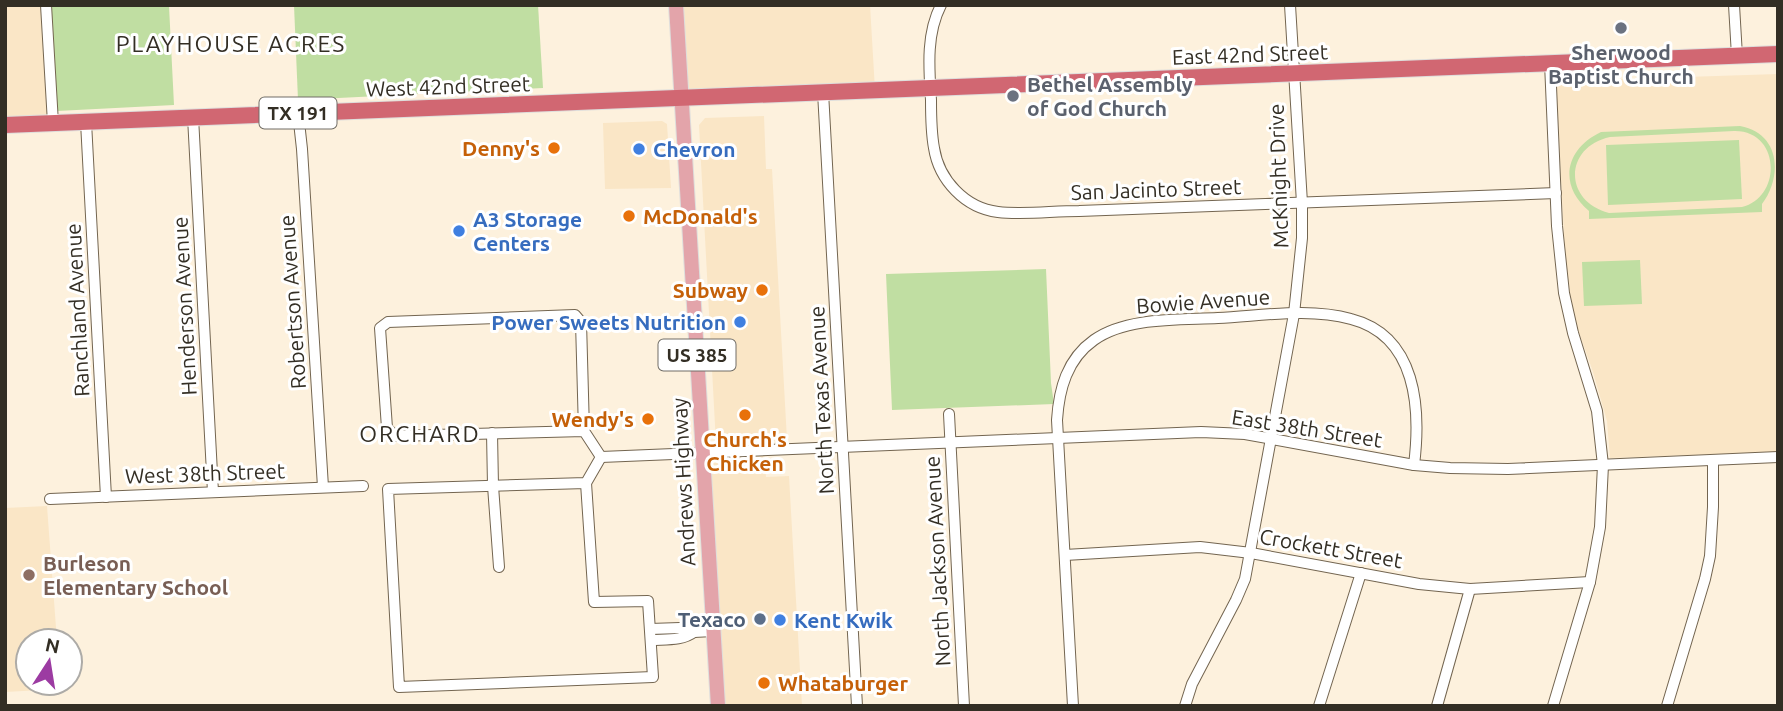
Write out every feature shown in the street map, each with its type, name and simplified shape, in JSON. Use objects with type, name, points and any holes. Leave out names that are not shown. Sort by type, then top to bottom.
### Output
[{"type":"highway","name":"East 42nd Street","points":[[682,98],[1778,54]]},
{"type":"highway","name":"West 42nd Street","points":[[5,125],[682,98]]},
{"type":"main road","name":"Andrews Highway","points":[[676,5],[718,706]]},
{"type":"street","points":[[46,5],[53,123]]},
{"type":"street","name":"San Jacinto Street","points":[[941,5],[933,22],[931,36],[930,88],[934,150],[943,174],[957,192],[991,210],[1079,211],[1556,193]]},
{"type":"street","name":"McKnight Drive","points":[[1185,706],[1192,684],[1237,600],[1245,579],[1294,314],[1302,238],[1302,202],[1290,5]]},
{"type":"street","points":[[1734,5],[1737,56]]},
{"type":"street","points":[[1550,63],[1559,247],[1564,293],[1596,408],[1603,465],[1600,527],[1590,582],[1553,706]]},
{"type":"street","name":"North Texas Avenue","points":[[823,92],[857,706]]},
{"type":"street","name":"Robertson Avenue","points":[[298,113],[323,487]]},
{"type":"street","name":"Henderson Avenue","points":[[193,117],[213,492]]},
{"type":"street","name":"Ranchland Avenue","points":[[86,122],[106,497]]},
{"type":"street","name":"Bowie Avenue","points":[[1073,706],[1058,405],[1071,365],[1083,349],[1107,332],[1144,323],[1294,314],[1351,318],[1375,329],[1403,358],[1412,381],[1416,429],[1414,465]]},
{"type":"street","points":[[584,431],[395,436],[387,428],[380,328],[388,322],[575,315],[581,322],[584,431],[601,457]]},
{"type":"street","name":"North Jackson Avenue","points":[[949,414],[964,706]]},
{"type":"street","name":"East 38th Street","points":[[703,453],[1200,432],[1245,434],[1414,465],[1481,470],[1778,457]]},
{"type":"street","points":[[492,433],[499,567]]},
{"type":"street","points":[[601,457],[703,453]]},
{"type":"street","points":[[586,483],[388,489],[399,687],[653,677],[649,601],[594,602],[586,483],[601,457]]},
{"type":"street","points":[[1667,706],[1710,556],[1713,461]]},
{"type":"street","name":"West 38th Street","points":[[50,499],[363,486]]},
{"type":"street","name":"Crockett Street","points":[[1065,555],[1200,547],[1251,553],[1419,584],[1471,589],[1590,582]]},
{"type":"street","points":[[1319,706],[1361,573]]},
{"type":"street","points":[[1437,706],[1471,589]]},
{"type":"street","points":[[651,634],[680,628],[694,632],[713,631]]},
{"type":"shaded area","points":[[5,5],[47,5],[53,123],[5,125]]},
{"type":"shaded area","points":[[676,5],[870,5],[875,90],[682,98]]},
{"type":"shaded area","points":[[1778,74],[1778,452],[1610,458],[1607,421],[1567,292],[1556,84],[1562,81]]},
{"type":"shaded area","points":[[764,116],[766,169],[772,169],[787,440],[716,444],[699,125],[705,118]]},
{"type":"shaded area","points":[[662,121],[667,124],[671,188],[605,189],[603,123]]},
{"type":"shaded area","points":[[764,450],[766,477],[789,476],[802,706],[718,706],[703,453]]},
{"type":"shaded area","name":"Burleson Elementary School","points":[[47,506],[56,627],[14,627],[14,692],[5,692],[5,508]]},
{"type":"green space","points":[[51,5],[177,5],[169,6],[174,105],[57,111]]},
{"type":"green space","points":[[294,5],[538,5],[543,88],[298,100]]},
{"type":"green space","points":[[1740,126],[1753,130],[1770,146],[1774,157],[1773,181],[1762,204],[1762,212],[1589,219],[1589,211],[1573,190],[1570,168],[1580,148],[1601,132]],"holes":[[[1734,131],[1749,134],[1760,141],[1768,152],[1770,178],[1765,190],[1755,201],[1742,207],[1609,213],[1594,207],[1583,197],[1577,186],[1577,162],[1584,151],[1610,137]]]},
{"type":"green space","points":[[1739,140],[1742,199],[1608,205],[1606,145]]},
{"type":"green space","points":[[1640,260],[1642,304],[1584,306],[1582,262]]},
{"type":"green space","points":[[1046,269],[1054,404],[892,410],[886,274]]},
{"type":"place","name":"Sherwood Baptist Church","points":[[1621,28]]},
{"type":"place","name":"Bethel Assembly of God Church","points":[[1013,96]]},
{"type":"place","name":"Denny's","points":[[554,148]]},
{"type":"place","name":"Chevron","points":[[639,149]]},
{"type":"place","name":"McDonald's","points":[[629,216]]},
{"type":"place","name":"A3 Storage Centers","points":[[459,231]]},
{"type":"place","name":"Subway","points":[[762,290]]},
{"type":"place","name":"Power Sweets Nutrition","points":[[740,322]]},
{"type":"place","name":"Church's Chicken","points":[[745,415]]},
{"type":"place","name":"Wendy's","points":[[648,419]]},
{"type":"place","name":"Burleson Elementary School","points":[[29,575]]},
{"type":"place","name":"Texaco","points":[[760,619]]},
{"type":"place","name":"Kent Kwik","points":[[780,620]]},
{"type":"place","name":"Whataburger","points":[[764,683]]},
{"type":"district","name":"PLAYHOUSE ACRES","points":[[231,43]]},
{"type":"district","name":"ORCHARD","points":[[420,433]]}]
